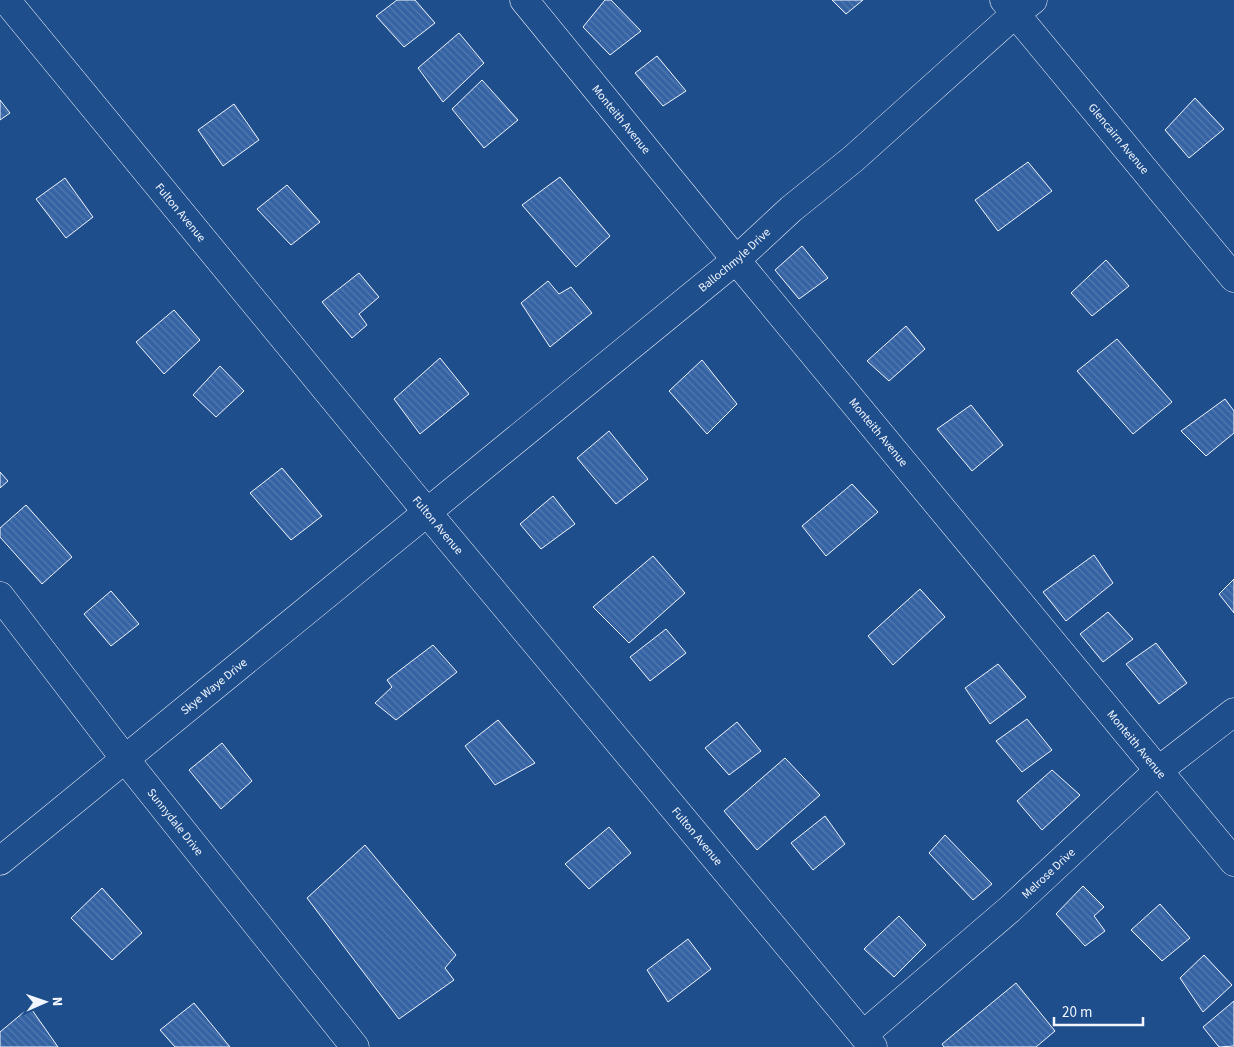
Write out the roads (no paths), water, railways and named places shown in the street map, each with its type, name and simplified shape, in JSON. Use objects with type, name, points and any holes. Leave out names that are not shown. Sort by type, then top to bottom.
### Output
[{"type":"street","name":"Fulton Avenue","points":[[6,0],[426,511],[868,1041]]},
{"type":"street","name":"Monteith Avenue","points":[[524,0],[736,260],[1234,862]]},
{"type":"street","name":"Ballochmyle Drive","points":[[426,511],[736,260],[791,209],[854,159],[1017,5]]},
{"type":"street","name":"Glencairn Avenue","points":[[1017,5],[1234,278]]},
{"type":"street","name":"Skye Waye Drive","points":[[0,861],[426,511]]},
{"type":"street","name":"Sunnydale Drive","points":[[0,596],[125,758],[355,1047]]},
{"type":"street","name":"Melrose Drive","points":[[868,1041],[1159,770],[1234,712]]}]
